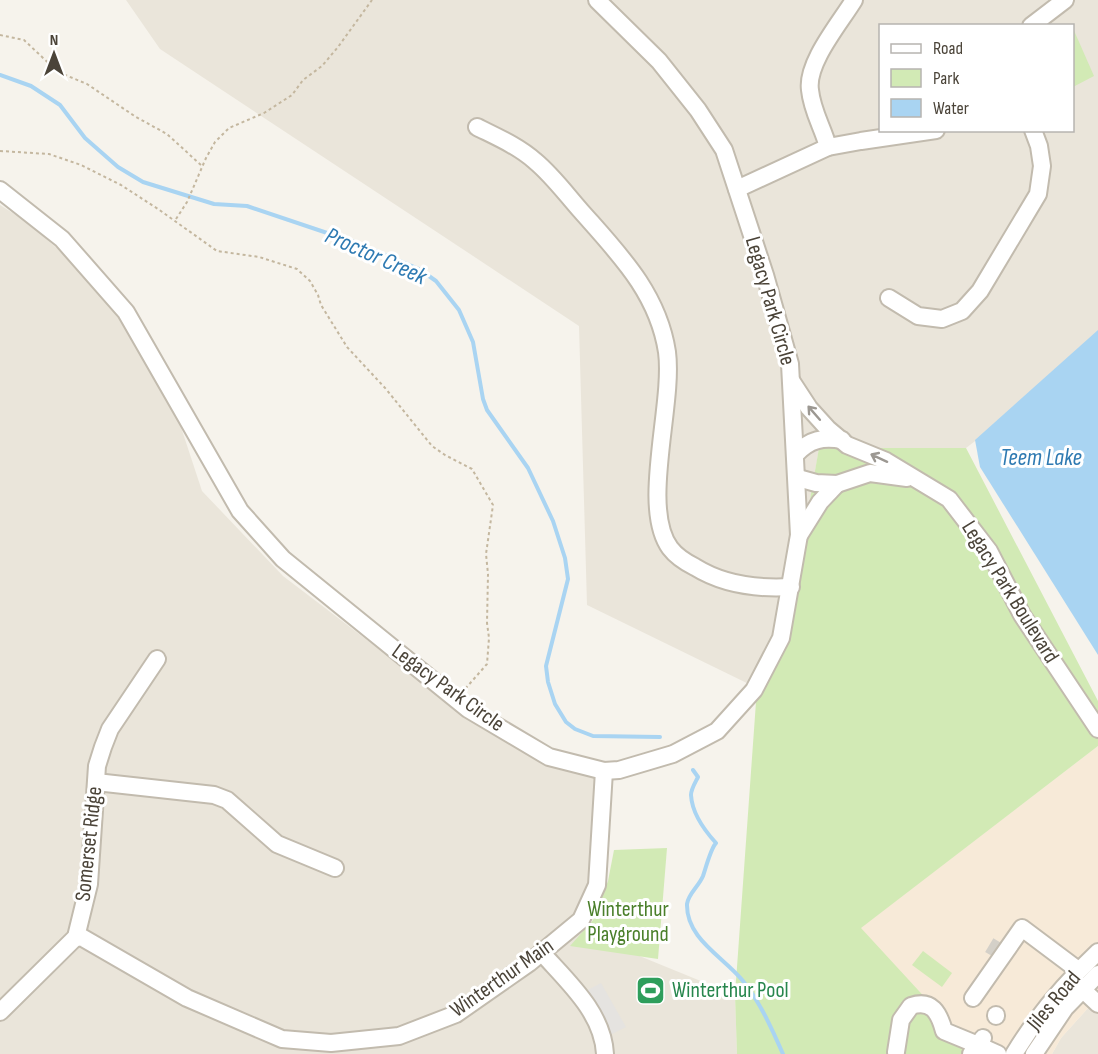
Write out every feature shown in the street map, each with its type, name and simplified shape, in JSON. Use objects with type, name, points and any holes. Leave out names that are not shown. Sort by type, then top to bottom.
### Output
[{"type":"street","name":"Legacy Park Circle","points":[[0,190],[62,239],[126,312],[240,511],[283,559],[468,709],[549,758],[604,771],[619,770],[673,754],[717,731],[754,690],[781,638],[799,535],[798,478],[790,364],[765,275],[724,150],[698,110],[659,61],[597,0]]},
{"type":"street","points":[[828,147],[815,113],[809,88],[811,75],[816,60],[855,0]]},
{"type":"street","points":[[1034,24],[1065,0]]},
{"type":"street","points":[[477,127],[516,146],[536,161],[635,273],[656,311],[666,352],[668,387],[656,501],[661,532],[671,549],[712,578],[769,588],[791,587]]},
{"type":"street","points":[[737,189],[828,147],[922,132]]},
{"type":"street","points":[[889,298],[918,316],[942,319],[962,310],[980,291],[1038,194],[1042,166],[1039,146],[1034,132]]},
{"type":"street","points":[[791,381],[809,408],[847,445],[886,461],[914,479]]},
{"type":"street","points":[[796,454],[810,442],[830,438],[842,440]]},
{"type":"street","name":"Legacy Park Boulevard","points":[[798,478],[816,483],[837,484],[870,473],[914,479],[949,500],[989,551],[1022,615],[1098,729]]},
{"type":"street","points":[[799,535],[820,502],[837,484]]},
{"type":"street","name":"Somerset Ridge","points":[[76,937],[89,884],[97,766],[110,729],[157,659]]},
{"type":"street","name":"Winterthur Main","points":[[76,937],[83,938],[187,998],[282,1039],[331,1043],[399,1036],[456,1014],[542,953],[581,920],[597,885],[604,771]]},
{"type":"street","points":[[96,782],[214,795],[227,800],[277,844],[335,868]]},
{"type":"street","points":[[973,998],[1000,951],[1022,928],[1078,970]]},
{"type":"street","points":[[0,1012],[76,937]]},
{"type":"street","name":"Jiles Road","points":[[1014,1054],[1050,1001],[1098,952]]},
{"type":"street","points":[[542,953],[574,989],[596,1019],[604,1038],[605,1054]]},
{"type":"street","name":"Jiles Road","points":[[1034,1054],[1065,1008],[1098,974]]},
{"type":"street","points":[[1083,989],[1098,1004]]},
{"type":"street","points":[[896,1052],[901,1020],[910,1006],[915,1005],[929,1006],[936,1010],[944,1031],[998,1054]]},
{"type":"path","points":[[175,220],[215,142],[229,128],[264,113],[292,95],[303,80],[322,66],[351,32],[372,0]]},
{"type":"path","points":[[0,35],[24,40],[58,72],[87,84],[136,117],[167,134],[202,166]]},
{"type":"path","points":[[0,151],[48,154],[72,162],[121,185],[217,251],[259,257],[297,269],[310,281],[321,305],[347,347],[386,389],[432,446],[472,469],[493,505],[486,554],[489,638],[487,664],[465,689]]},
{"type":"shaded area","points":[[126,0],[1098,0],[1098,348],[966,448],[819,449],[793,596],[757,688],[587,605],[579,326],[160,49]]},
{"type":"shaded area","points":[[0,205],[27,222],[85,273],[115,309],[174,406],[202,491],[283,576],[455,707],[611,776],[605,845],[571,928],[735,995],[737,1054],[0,1054]]},
{"type":"shaded area","points":[[1098,746],[1098,997],[1061,1038],[1052,1054],[977,1054],[860,928]]},
{"type":"shaded area","points":[[601,983],[626,1027],[610,1035],[586,991]]},
{"type":"shaded area","points":[[1098,997],[1098,1054],[1052,1054],[1061,1038]]},
{"type":"green space","points":[[1074,31],[1094,76],[1074,86]]},
{"type":"green space","points":[[819,448],[966,448],[1098,701],[1098,746],[861,928],[977,1054],[737,1054],[735,995],[757,688],[793,596]]},
{"type":"green space","name":"Winterthur Playground","points":[[667,848],[658,959],[570,946],[593,920],[608,881],[614,850]]},
{"type":"green space","points":[[923,951],[952,973],[942,987],[912,965]]},
{"type":"water","name":"Teem Lake","points":[[1098,330],[1098,655],[980,467],[975,440]]},
{"type":"waterway","name":"Proctor Creek","points":[[0,75],[31,86],[60,105],[85,138],[118,167],[143,182],[214,204],[247,206],[354,242],[419,269],[436,281],[459,310],[473,342],[487,410],[528,468],[553,521],[565,558],[568,579],[546,666],[555,704],[566,722],[575,729],[593,736],[660,737]]},
{"type":"waterway","name":"Proctor Creek","points":[[693,770],[698,777],[691,793],[696,815],[716,843],[710,853],[703,876],[688,900],[688,916],[699,937],[749,989],[783,1054]]},
{"type":"tunnel","points":[[992,956],[1001,941]]},
{"type":"place","name":"Winterthur Pool","points":[[651,990]]}]
